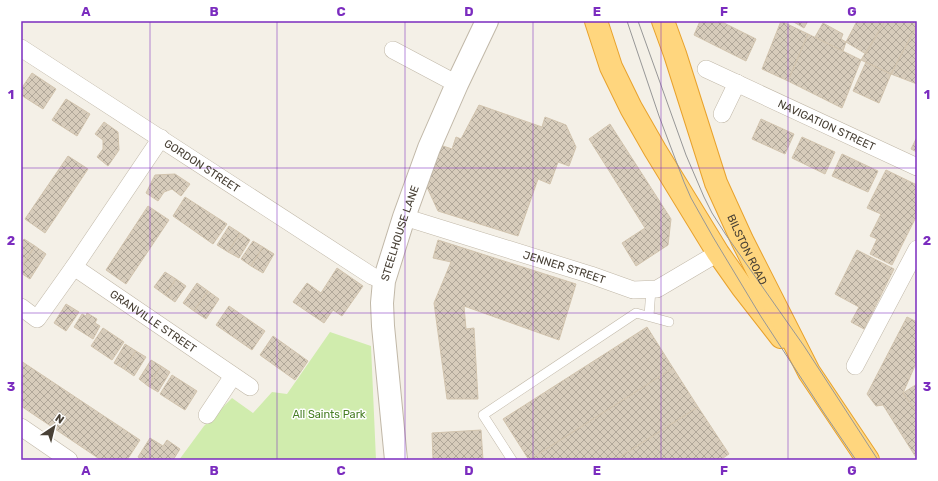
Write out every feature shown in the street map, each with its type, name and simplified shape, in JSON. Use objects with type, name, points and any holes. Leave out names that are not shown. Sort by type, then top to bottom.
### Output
[{"type":"highway","name":"BILSTON ROAD","points":[[596,21],[611,67],[631,108],[718,253],[742,287],[809,372],[868,460]]},
{"type":"highway","name":"BILSTON ROAD","points":[[663,21],[716,183],[742,240],[809,372]]},
{"type":"street","name":"STEELHOUSE LANE","points":[[396,460],[383,326],[382,303],[384,281],[404,217],[429,148],[487,21]]},
{"type":"street","name":"GORDON STREET","points":[[21,48],[372,276],[384,281]]},
{"type":"street","points":[[393,50],[457,84]]},
{"type":"street","name":"NAVIGATION STREET","points":[[706,69],[917,167]]},
{"type":"street","points":[[722,114],[737,83]]},
{"type":"street","points":[[21,308],[37,319],[161,138]]},
{"type":"street","name":"JENNER STREET","points":[[404,217],[591,275],[633,290],[657,289],[718,253]]},
{"type":"street","points":[[855,366],[917,249]]},
{"type":"street","name":"GRANVILLE STREET","points":[[74,267],[250,387]]},
{"type":"street","points":[[208,414],[233,376]]},
{"type":"street","points":[[21,427],[69,460]]},
{"type":"lane","points":[[649,316],[651,289]]},
{"type":"lane","points":[[512,460],[483,415],[636,313],[669,322]]},
{"type":"green space","name":"All Saints Park","points":[[330,332],[371,346],[376,460],[179,460],[204,426],[232,398],[253,413],[272,392],[287,394]]},
{"type":"building","points":[[700,21],[720,21],[756,39],[746,61],[694,35]]},
{"type":"building","points":[[781,21],[808,34],[788,81],[762,69]]},
{"type":"building","points":[[792,21],[808,21],[804,28]]},
{"type":"building","points":[[857,21],[885,21],[866,54],[846,42]]},
{"type":"building","points":[[885,21],[917,21],[917,25],[891,74],[861,60]]},
{"type":"building","points":[[823,23],[843,34],[841,39],[846,42],[843,51],[815,37]]},
{"type":"building","points":[[917,25],[917,84],[891,74]]},
{"type":"building","points":[[808,34],[861,60],[842,108],[788,81]]},
{"type":"building","points":[[866,62],[891,74],[879,103],[853,91]]},
{"type":"building","points":[[32,73],[56,89],[43,109],[21,95],[21,89]]},
{"type":"building","points":[[66,99],[90,114],[77,136],[52,120]]},
{"type":"building","points":[[479,105],[542,127],[545,117],[566,125],[576,147],[569,166],[558,162],[550,184],[538,179],[518,236],[438,211],[426,185],[440,145],[452,149],[456,137],[461,139]]},
{"type":"building","points":[[761,119],[794,134],[785,154],[752,139]]},
{"type":"building","points":[[104,122],[118,132],[119,150],[108,166],[97,157],[103,149],[103,140],[95,134]]},
{"type":"building","points":[[610,124],[671,219],[668,245],[636,266],[622,243],[645,228],[589,139]]},
{"type":"building","points":[[802,137],[835,152],[825,174],[792,158]]},
{"type":"building","points":[[917,137],[917,152],[911,149]]},
{"type":"building","points":[[842,154],[878,171],[868,192],[832,176]]},
{"type":"building","points":[[68,156],[88,169],[45,233],[25,219]]},
{"type":"building","points":[[886,170],[917,185],[917,215],[892,265],[870,254],[877,239],[870,236],[881,214],[867,208]]},
{"type":"building","points":[[175,174],[190,184],[181,196],[172,189],[164,192],[158,201],[146,193],[155,175]]},
{"type":"building","points":[[185,197],[227,224],[213,244],[173,216]]},
{"type":"building","points":[[148,206],[169,220],[126,284],[106,270]]},
{"type":"building","points":[[229,226],[240,233],[228,252],[217,245]]},
{"type":"building","points":[[240,233],[250,240],[239,258],[228,252]]},
{"type":"building","points":[[24,239],[35,246],[21,268],[21,243]]},
{"type":"building","points":[[438,240],[576,284],[559,340],[464,306],[466,329],[474,328],[478,399],[447,399],[434,303],[451,262],[433,258]]},
{"type":"building","points":[[253,241],[263,247],[251,266],[241,259]]},
{"type":"building","points":[[35,246],[46,254],[30,279],[21,273],[21,268]]},
{"type":"building","points":[[263,247],[274,254],[263,273],[251,266]]},
{"type":"building","points":[[857,250],[894,269],[864,329],[851,322],[859,307],[835,294]]},
{"type":"building","points":[[337,268],[363,286],[342,316],[333,310],[324,323],[293,302],[307,283],[321,293]]},
{"type":"building","points":[[165,272],[176,279],[165,295],[154,287]]},
{"type":"building","points":[[176,279],[186,286],[175,302],[165,295]]},
{"type":"building","points":[[197,283],[208,291],[194,311],[183,303]]},
{"type":"building","points":[[208,291],[219,299],[206,319],[194,311]]},
{"type":"building","points":[[66,304],[79,312],[66,331],[54,323]]},
{"type":"building","points":[[229,306],[265,331],[252,350],[216,325]]},
{"type":"building","points":[[87,313],[97,319],[95,323],[100,326],[93,339],[74,327],[82,314],[86,316]]},
{"type":"building","points":[[907,317],[917,322],[917,361],[903,393],[917,413],[917,459],[883,405],[876,406],[867,394]]},
{"type":"building","points":[[647,327],[673,368],[529,460],[503,419]]},
{"type":"building","points":[[103,328],[124,342],[112,360],[91,346]]},
{"type":"building","points":[[273,336],[308,361],[295,380],[260,355]]},
{"type":"building","points":[[125,344],[136,351],[124,369],[114,363]]},
{"type":"building","points":[[136,351],[146,357],[134,376],[124,369]]},
{"type":"building","points":[[151,360],[161,366],[148,386],[139,379]]},
{"type":"building","points":[[21,361],[140,440],[127,460],[101,460],[21,406]]},
{"type":"building","points":[[161,366],[170,372],[158,392],[148,386]]},
{"type":"building","points":[[673,368],[698,407],[615,460],[529,460]]},
{"type":"building","points":[[172,375],[197,391],[185,410],[160,394]]},
{"type":"building","points":[[917,384],[917,413],[903,393]]},
{"type":"building","points":[[698,407],[729,454],[720,460],[615,460]]},
{"type":"building","points":[[481,430],[483,460],[433,460],[432,433]]},
{"type":"building","points":[[150,438],[163,446],[167,440],[180,449],[173,460],[142,460],[138,457]]},
{"type":"tram line","points":[[627,21],[659,116],[691,198],[760,315],[856,460]]},
{"type":"tram line","points":[[638,21],[686,155],[712,213],[804,346],[878,460]]}]
